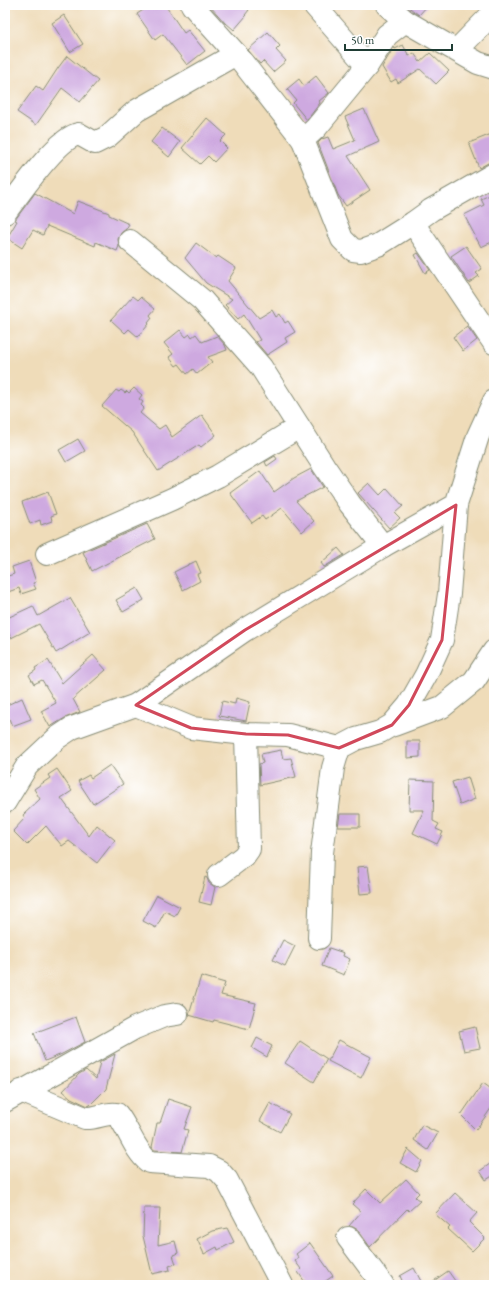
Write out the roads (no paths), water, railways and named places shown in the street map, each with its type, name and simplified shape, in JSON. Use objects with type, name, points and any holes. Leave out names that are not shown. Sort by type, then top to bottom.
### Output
[{"type":"street","points":[[192,5],[236,54],[303,140],[342,239],[353,250],[361,251],[378,245],[431,210],[494,174]]},
{"type":"street","points":[[314,5],[367,66]]},
{"type":"street","points":[[387,5],[405,21],[478,63],[494,68]]},
{"type":"street","points":[[457,50],[494,12]]},
{"type":"street","points":[[303,140],[316,128],[367,66],[387,35],[405,21]]},
{"type":"street","points":[[5,213],[54,150],[70,136],[79,134],[95,143],[108,136],[136,110],[236,54]]},
{"type":"street","points":[[413,223],[494,343]]},
{"type":"street","points":[[130,241],[202,300],[261,367],[324,466],[350,504],[383,546]]},
{"type":"street","points":[[392,725],[409,705],[426,675],[442,640],[449,594],[456,505],[478,436],[494,401]]},
{"type":"street","points":[[47,554],[172,499],[212,479],[299,427]]},
{"type":"street","points":[[5,802],[27,766],[57,738],[72,728],[136,705],[245,630],[383,546],[456,505]]},
{"type":"street","points":[[136,705],[191,728],[246,734],[288,734],[338,748],[356,739],[380,732],[392,725],[442,707],[474,681],[494,652]]},
{"type":"street","points":[[219,876],[244,856],[249,849],[246,734]]},
{"type":"street","points":[[319,938],[322,853],[333,768],[338,748]]},
{"type":"street","points":[[13,1096],[135,1028],[158,1019],[177,1014]]},
{"type":"street","points":[[13,1096],[89,1119],[111,1113],[117,1114],[143,1157],[149,1162],[210,1166],[220,1171],[227,1180],[282,1285]]},
{"type":"street","points":[[348,1238],[383,1285]]}]
